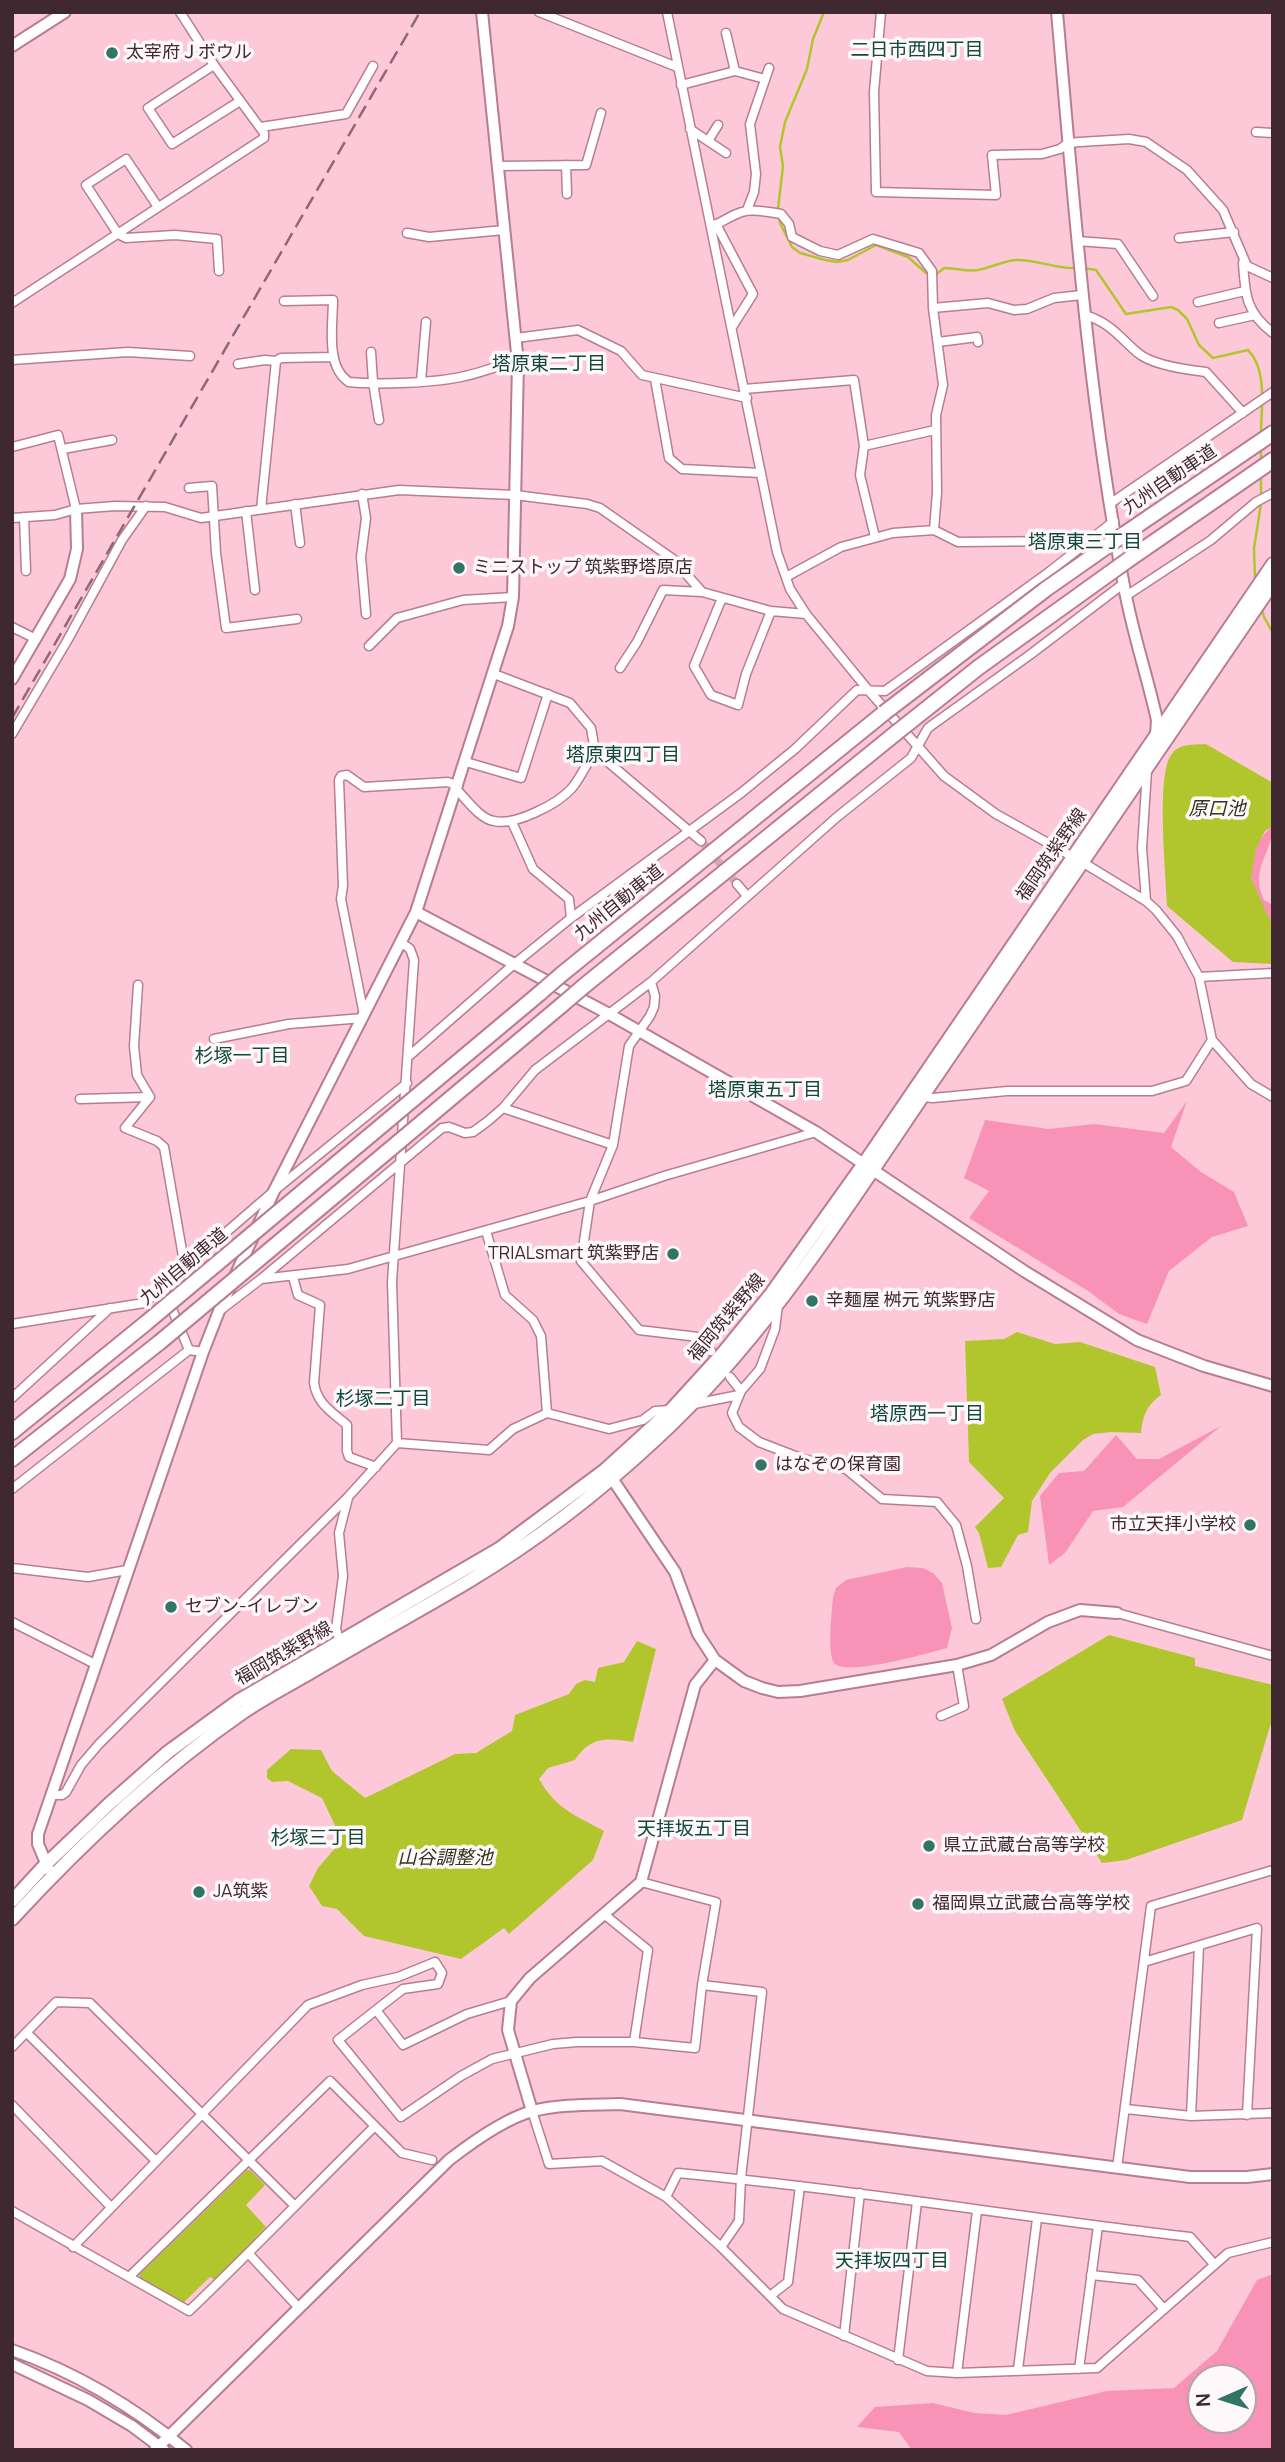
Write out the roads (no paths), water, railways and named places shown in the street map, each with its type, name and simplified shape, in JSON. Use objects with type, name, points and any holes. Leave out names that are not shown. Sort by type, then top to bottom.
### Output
[{"type":"highway","name":"九州自動車道","points":[[12,1432],[146,1324],[562,974],[884,713],[1046,589],[1273,433]]},
{"type":"highway","points":[[12,1459],[160,1342],[584,986],[979,667],[1128,559],[1273,460]]},
{"type":"main road","name":"福岡筑紫野線","points":[[12,1919],[49,1870],[108,1805],[168,1752],[238,1700],[499,1549],[609,1474],[671,1410],[723,1353],[771,1294],[922,1097],[1156,737],[1273,564]]},
{"type":"main road","name":"福岡筑紫野線","points":[[12,1901],[175,1762],[245,1710],[469,1580],[537,1537],[692,1404],[731,1363],[778,1304],[1077,859],[1147,768],[1273,583]]},
{"type":"street","points":[[12,46],[65,12]]},
{"type":"street","points":[[12,303],[264,138],[261,127],[214,65],[180,12]]},
{"type":"street","points":[[49,1870],[37,1839],[203,1352],[274,1191],[416,912],[508,626],[513,597],[519,363],[482,12]]},
{"type":"street","points":[[539,12],[677,67]]},
{"type":"street","points":[[667,12],[690,129],[714,226],[777,552],[790,589],[806,614],[869,691],[944,776],[996,814],[1077,859],[1146,901],[1156,910],[1177,936],[1199,977],[1212,1040],[1251,1084],[1273,1097]]},
{"type":"street","points":[[881,12],[874,92],[876,192],[996,195],[992,155],[1042,154],[1060,149],[1068,143],[1129,139],[1146,142],[1187,170],[1209,192],[1223,210],[1247,267],[1273,278]]},
{"type":"street","points":[[1057,12],[1082,295],[1111,503],[1126,596],[1157,720],[1143,799],[1142,848],[1146,901]]},
{"type":"street","points":[[726,33],[735,71]]},
{"type":"street","points":[[214,65],[148,108],[172,144],[240,101]]},
{"type":"street","points":[[261,127],[346,114],[373,66]]},
{"type":"street","points":[[747,210],[754,192],[756,174],[750,124],[769,68]]},
{"type":"street","points":[[681,85],[735,71],[765,79]]},
{"type":"street","points":[[498,166],[586,165],[601,113]]},
{"type":"street","points":[[708,141],[718,125]]},
{"type":"street","points":[[690,129],[726,153]]},
{"type":"street","points":[[1256,132],[1273,133]]},
{"type":"street","points":[[158,207],[126,159],[86,185],[118,234],[126,238],[175,235],[214,238],[218,243],[219,271]]},
{"type":"street","points":[[566,165],[567,194]]},
{"type":"street","points":[[714,226],[754,208],[781,214],[789,224],[792,237],[820,251],[838,255],[873,239],[919,253],[932,271],[933,308],[943,385],[935,430],[937,492],[934,530]]},
{"type":"street","points":[[714,226],[754,294],[732,327]]},
{"type":"street","points":[[407,233],[429,237],[504,230]]},
{"type":"street","points":[[1179,238],[1234,232]]},
{"type":"street","points":[[1077,241],[1118,244],[1153,296]]},
{"type":"street","points":[[1243,260],[1245,291],[1259,322],[1273,333]]},
{"type":"street","points":[[1198,302],[1245,291]]},
{"type":"street","points":[[933,308],[988,303],[1014,310],[1027,309],[1054,298],[1082,295]]},
{"type":"street","points":[[284,301],[333,300],[333,356],[345,380],[421,381],[465,376],[502,364],[519,363]]},
{"type":"street","points":[[1085,315],[1100,320],[1121,335],[1140,355],[1182,369],[1206,372],[1243,413]]},
{"type":"street","points":[[1219,323],[1255,315]]},
{"type":"street","points":[[421,381],[426,322]]},
{"type":"street","points":[[516,338],[578,330],[621,351],[642,375],[747,398]]},
{"type":"street","points":[[939,342],[977,337],[978,342]]},
{"type":"street","points":[[12,360],[128,352],[190,356]]},
{"type":"street","points":[[372,352],[379,420]]},
{"type":"street","points":[[238,364],[276,361],[281,358],[333,356]]},
{"type":"street","points":[[261,509],[276,361]]},
{"type":"street","points":[[656,379],[669,458],[682,469],[761,473]]},
{"type":"street","points":[[744,389],[854,380],[864,446],[860,475],[875,537]]},
{"type":"street","points":[[1111,503],[1273,392]]},
{"type":"street","points":[[864,446],[935,430]]},
{"type":"street","points":[[12,447],[58,435],[76,509],[77,549],[70,579],[12,679]]},
{"type":"street","points":[[63,449],[112,440]]},
{"type":"street","points":[[189,488],[212,486],[221,603],[226,628],[297,619]]},
{"type":"street","points":[[12,518],[55,515],[92,506],[164,507],[201,517],[215,516],[399,490],[515,495],[587,504],[609,512],[673,559],[702,592]]},
{"type":"street","points":[[1126,596],[1211,540],[1255,502],[1273,493]]},
{"type":"street","points":[[362,494],[366,518],[361,557],[366,614]]},
{"type":"street","points":[[295,504],[300,543]]},
{"type":"street","points":[[12,734],[122,540],[146,506]]},
{"type":"street","points":[[246,511],[256,590]]},
{"type":"street","points":[[24,517],[26,571]]},
{"type":"street","points":[[409,1056],[571,918],[616,887],[785,758],[857,690],[885,691],[1114,521]]},
{"type":"street","points":[[786,577],[841,547],[893,533],[934,530],[958,542],[1065,541],[1085,544]]},
{"type":"street","points":[[219,1311],[442,1128],[473,1132],[503,1108],[535,1070],[651,982],[837,817],[911,758],[928,728],[1124,584]]},
{"type":"street","points":[[620,668],[637,642],[663,590],[702,592],[771,611],[806,614]]},
{"type":"street","points":[[369,646],[397,618],[464,600],[513,597]]},
{"type":"street","points":[[722,598],[694,666],[711,695],[738,705],[746,674],[771,611]]},
{"type":"street","points":[[12,627],[36,639]]},
{"type":"street","points":[[494,674],[570,703],[591,728],[595,751],[701,841]]},
{"type":"street","points":[[466,762],[521,778],[548,694]]},
{"type":"street","points":[[363,1016],[341,900],[341,776],[347,775],[364,787],[448,782],[487,819],[512,822],[541,809],[572,788],[595,751]]},
{"type":"street","points":[[512,822],[533,869],[569,899],[571,918]]},
{"type":"street","points":[[737,884],[747,896]]},
{"type":"street","points":[[416,912],[609,1014],[816,1132],[1024,1271],[1137,1340],[1173,1356],[1273,1386]]},
{"type":"street","points":[[52,1795],[66,1793],[81,1765],[99,1744],[348,1497],[397,1443],[398,1412],[391,1309],[414,960],[410,948],[402,943]]},
{"type":"street","points":[[1199,977],[1273,973]]},
{"type":"street","points":[[651,982],[655,996],[654,1007],[629,1046],[613,1145],[590,1201],[581,1261],[639,1330],[698,1337],[711,1351]]},
{"type":"street","points":[[138,985],[134,1046],[136,1075],[150,1097]]},
{"type":"street","points":[[214,1039],[289,1024],[363,1016]]},
{"type":"street","points":[[922,1097],[1007,1091],[1106,1092],[1160,1089],[1186,1081],[1212,1040]]},
{"type":"street","points":[[12,1324],[144,1303],[274,1191],[407,1083]]},
{"type":"street","points":[[80,1098],[150,1097]]},
{"type":"street","points":[[150,1097],[125,1128],[157,1141],[164,1147],[185,1268]]},
{"type":"street","points":[[503,1108],[613,1145]]},
{"type":"street","points":[[261,1279],[348,1269],[590,1201],[816,1132]]},
{"type":"street","points":[[486,1231],[505,1294],[533,1320],[541,1336],[547,1413]]},
{"type":"street","points":[[293,1277],[298,1295],[320,1305],[314,1383],[316,1394],[323,1405],[347,1425],[346,1451],[349,1457],[376,1467]]},
{"type":"street","points":[[163,1287],[190,1350]]},
{"type":"street","points":[[778,1304],[775,1329],[760,1369],[740,1393],[732,1413],[733,1418],[743,1431],[759,1442],[803,1459],[846,1468],[882,1499],[937,1502],[956,1525],[967,1566],[976,1619]]},
{"type":"street","points":[[12,1398],[110,1308]]},
{"type":"street","points":[[12,1489],[190,1350],[203,1352]]},
{"type":"street","points":[[730,1377],[740,1393]]},
{"type":"street","points":[[692,1404],[740,1393]]},
{"type":"street","points":[[397,1443],[489,1450],[513,1429],[547,1413],[608,1429],[643,1420],[655,1411],[671,1410]]},
{"type":"street","points":[[609,1474],[675,1572],[698,1634],[715,1661],[744,1681],[778,1692],[800,1691],[957,1665],[990,1655],[1048,1622],[1080,1609],[1117,1613],[1273,1656]]},
{"type":"street","points":[[340,1643],[336,1629],[343,1576],[339,1534],[348,1497]]},
{"type":"street","points":[[12,1568],[89,1577],[127,1570]]},
{"type":"street","points":[[12,1622],[95,1664]]},
{"type":"street","points":[[376,2010],[403,2045],[467,2014],[510,2001],[530,1978],[641,1882],[695,1685],[715,1661]]},
{"type":"street","points":[[941,1716],[964,1706],[957,1665]]},
{"type":"street","points":[[1117,2168],[1151,1906],[1273,1870]]},
{"type":"street","points":[[73,2247],[307,2005],[362,1985],[398,1977],[435,1962],[442,1973],[438,1984],[403,1989],[338,2040],[401,2117],[461,2076],[492,2059],[553,2044],[634,2042],[695,2048],[716,1902],[641,1882]]},
{"type":"street","points":[[605,1915],[648,1950],[634,2042]]},
{"type":"street","points":[[1144,1962],[1257,1928],[1247,2115]]},
{"type":"street","points":[[1191,2116],[1199,1946]]},
{"type":"street","points":[[702,1985],[762,1992],[738,2221],[721,2247]]},
{"type":"street","points":[[510,2001],[508,2029],[513,2054],[549,2164],[602,2161],[666,2197],[783,2309],[927,2371],[957,2373],[1097,2368],[1228,2253],[1273,2242]]},
{"type":"street","points":[[12,2047],[57,2003],[90,2003],[294,2205]]},
{"type":"street","points":[[27,2033],[156,2161]]},
{"type":"street","points":[[130,2277],[330,2081],[402,2153],[432,2160]]},
{"type":"street","points":[[12,2364],[88,2400],[160,2448],[169,2436],[449,2160],[475,2139],[532,2111],[620,2104],[1190,2177],[1273,2175]]},
{"type":"street","points":[[12,2105],[111,2207]]},
{"type":"street","points":[[1126,2109],[1191,2116],[1273,2113]]},
{"type":"street","points":[[12,2211],[189,2311],[374,2127]]},
{"type":"street","points":[[666,2197],[678,2173],[741,2178],[1190,2237],[1214,2264]]},
{"type":"street","points":[[770,2296],[788,2282],[800,2186]]},
{"type":"street","points":[[844,2336],[860,2193]]},
{"type":"street","points":[[898,2360],[917,2202]]},
{"type":"street","points":[[957,2373],[977,2211]]},
{"type":"street","points":[[1018,2370],[1037,2218]]},
{"type":"street","points":[[1079,2369],[1098,2226]]},
{"type":"street","points":[[249,2254],[299,2308]]},
{"type":"street","points":[[1091,2275],[1138,2280],[1163,2308]]},
{"type":"street","points":[[12,2350],[68,2372],[169,2436],[186,2450]]},
{"type":"water","name":"原口池","points":[[1206,744],[1273,783],[1273,826],[1265,831],[1256,849],[1251,878],[1273,927],[1273,964],[1233,962],[1167,906],[1163,804],[1166,766],[1178,748]]},
{"type":"water","points":[[1017,1332],[1055,1344],[1080,1342],[1155,1367],[1161,1395],[1146,1412],[1141,1433],[1093,1434],[1083,1440],[1050,1473],[1032,1501],[1028,1532],[1018,1535],[1001,1567],[988,1568],[975,1527],[1004,1498],[969,1462],[965,1341],[1004,1339]]},
{"type":"water","points":[[1109,1635],[1195,1658],[1195,1666],[1273,1685],[1273,1716],[1242,1820],[1126,1860],[1102,1863],[1015,1731],[1002,1699]]},
{"type":"water","name":"山谷調整池","points":[[637,1641],[656,1649],[633,1742],[600,1740],[587,1746],[575,1760],[548,1768],[539,1779],[559,1804],[604,1831],[593,1860],[509,1934],[504,1928],[461,1959],[364,1936],[337,1909],[322,1906],[309,1886],[318,1868],[342,1840],[322,1798],[288,1781],[272,1782],[267,1778],[267,1770],[291,1749],[321,1750],[332,1771],[365,1798],[455,1754],[476,1753],[512,1731],[515,1715],[569,1694],[576,1684],[585,1680],[595,1682],[598,1668],[624,1662]]},
{"type":"water","points":[[247,2170],[265,2185],[246,2205],[266,2227],[215,2280],[210,2277],[183,2303],[141,2280],[139,2275]]},
{"type":"waterway","points":[[824,12],[813,39],[807,69],[785,122],[780,147],[783,166],[778,209],[780,223],[792,247],[800,253],[837,262],[848,260],[876,245],[908,257],[926,273],[938,273],[944,268],[978,270],[1016,260],[1076,268]]},
{"type":"waterway","points":[[1083,268],[1096,270],[1126,314],[1171,307],[1178,310],[1187,319],[1199,345],[1213,358],[1248,350],[1254,358],[1261,379],[1261,434]]},
{"type":"waterway","points":[[1261,448],[1261,462]]},
{"type":"waterway","points":[[1261,476],[1261,497]]},
{"type":"waterway","points":[[1255,580],[1254,548],[1261,504]]},
{"type":"waterway","points":[[1261,607],[1273,633]]},
{"type":"tunnel","points":[[701,841],[737,884]]},
{"type":"railway","points":[[12,718],[420,12]]},
{"type":"place","name":"太宰府Ｊボウル","points":[[112,53]]},
{"type":"place","name":"ミニストップ 筑紫野塔原店","points":[[459,568]]},
{"type":"place","name":"TRIALsmart 筑紫野店","points":[[673,1254]]},
{"type":"place","name":"辛麺屋 桝元 筑紫野店","points":[[812,1301]]},
{"type":"place","name":"はなぞの保育園","points":[[761,1465]]},
{"type":"place","name":"市立天拝小学校","points":[[1250,1525]]},
{"type":"place","name":"セブン-イレブン","points":[[171,1607]]},
{"type":"place","name":"県立武蔵台高等学校","points":[[929,1846]]},
{"type":"place","name":"JA筑紫","points":[[199,1892]]},
{"type":"place","name":"福岡県立武蔵台高等学校","points":[[918,1904]]},
{"type":"district","name":"二日市西四丁目","points":[[917,51]]},
{"type":"district","name":"塔原東二丁目","points":[[549,365]]},
{"type":"district","name":"塔原東三丁目","points":[[1085,543]]},
{"type":"district","name":"塔原東四丁目","points":[[623,756]]},
{"type":"district","name":"杉塚一丁目","points":[[242,1057]]},
{"type":"district","name":"塔原東五丁目","points":[[765,1091]]},
{"type":"district","name":"杉塚二丁目","points":[[383,1400]]},
{"type":"district","name":"塔原西一丁目","points":[[927,1415]]},
{"type":"district","name":"天拝坂五丁目","points":[[694,1830]]},
{"type":"district","name":"杉塚三丁目","points":[[318,1839]]},
{"type":"district","name":"天拝坂四丁目","points":[[892,2262]]}]
